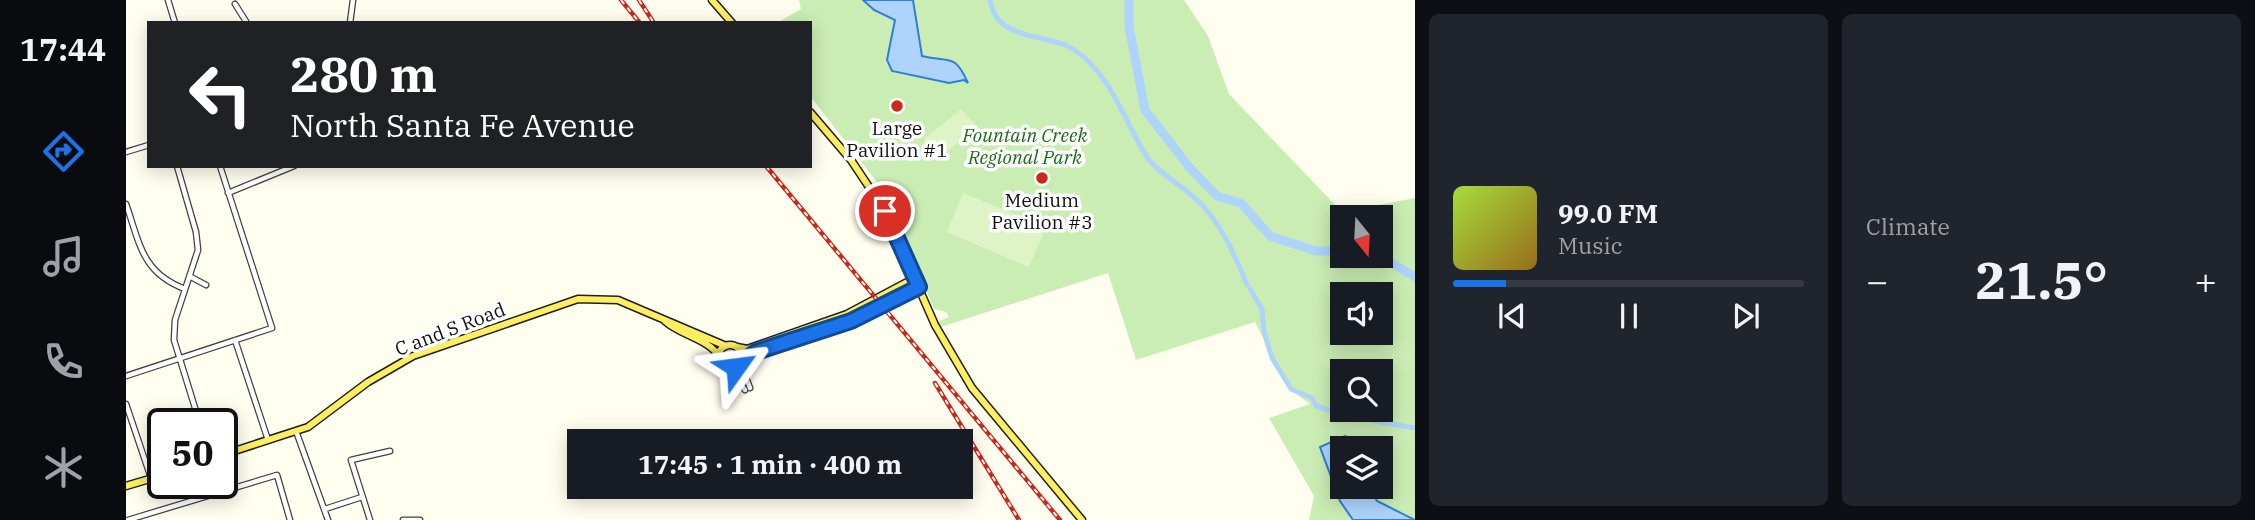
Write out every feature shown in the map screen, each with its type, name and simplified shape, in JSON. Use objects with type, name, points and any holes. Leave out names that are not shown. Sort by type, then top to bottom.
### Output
[{"type":"main road","points":[[712,0],[730,21]]},
{"type":"main road","points":[[812,114],[851,160],[877,199],[941,335],[972,388],[1082,520]]},
{"type":"main road","points":[[915,278],[847,314],[747,349],[726,346],[718,358],[722,365],[730,369],[756,352],[851,321],[919,287]]},
{"type":"main road","name":"C and S Road","points":[[238,450],[296,431],[319,420],[368,382],[413,356],[578,299],[600,297],[618,300],[726,346]]},
{"type":"main road","name":"C and S Road","points":[[664,319],[687,337],[710,345],[718,358]]},
{"type":"main road","points":[[737,347],[741,353],[741,362]]},
{"type":"main road","points":[[126,486],[147,479]]},
{"type":"street","points":[[168,0],[174,21]]},
{"type":"street","points":[[350,21],[353,0]]},
{"type":"street","points":[[235,4],[246,21]]},
{"type":"street","points":[[126,152],[147,146]]},
{"type":"street","points":[[178,168],[196,232],[198,250],[175,320],[174,340],[195,408]]},
{"type":"street","points":[[126,376],[272,328],[221,168]]},
{"type":"street","points":[[228,193],[289,168]]},
{"type":"street","points":[[126,204],[145,258],[153,271],[167,282],[185,289]]},
{"type":"street","points":[[191,277],[206,285]]},
{"type":"street","points":[[235,340],[268,440]]},
{"type":"street","points":[[730,369],[747,389],[741,362]]},
{"type":"street","points":[[126,404],[147,466]]},
{"type":"street","points":[[296,431],[328,520]]},
{"type":"street","points":[[370,520],[351,460],[390,451]]},
{"type":"street","points":[[128,520],[277,475],[290,520]]},
{"type":"street","points":[[325,509],[362,498]]},
{"type":"street","points":[[403,520],[421,520]]},
{"type":"green space","name":"Fountain Creek Regional Park","points":[[799,0],[1184,0],[1208,36],[1229,94],[1335,205],[1330,205],[1330,268],[1393,268],[1393,205],[1378,205],[1415,198],[1415,520],[1309,520],[1314,496],[1269,418],[1310,404],[1288,388],[1255,322],[1136,360],[1108,273],[941,327],[937,322],[949,317],[946,312],[934,309],[901,228],[877,182],[812,99],[812,21],[780,21],[801,9]]},
{"type":"green space","points":[[961,109],[977,127],[939,158],[924,139]]},
{"type":"green space","points":[[963,193],[1046,227],[1029,267],[947,232]]},
{"type":"water","points":[[863,0],[913,0],[922,56],[950,60],[959,67],[968,83],[964,80],[949,83],[892,71],[887,60],[895,20],[874,10]]},
{"type":"water","points":[[1330,443],[1330,474],[1320,447]]},
{"type":"water","points":[[1339,499],[1376,499],[1415,520],[1353,520]]},
{"type":"waterway","points":[[990,0],[994,14],[1013,30],[1065,45],[1089,62],[1109,87],[1147,157],[1196,199],[1220,228],[1247,285]]},
{"type":"waterway","points":[[1129,0],[1129,27],[1145,110],[1190,168],[1217,196],[1241,203],[1270,236],[1316,251],[1330,251]]},
{"type":"waterway","points":[[1393,264],[1415,277]]},
{"type":"waterway","points":[[1250,289],[1262,309],[1264,332],[1272,358],[1291,389],[1312,398],[1316,406],[1330,410]]},
{"type":"waterway","points":[[1381,422],[1415,428]]},
{"type":"railway","points":[[621,0],[638,21]]},
{"type":"railway","points":[[639,0],[653,21]]},
{"type":"railway","points":[[768,168],[1060,520]]},
{"type":"railway","points":[[935,383],[1019,520]]},
{"type":"place","name":"Large Pavilion #1","points":[[897,106]]},
{"type":"place","name":"Medium Pavilion #3","points":[[1042,178]]},
{"type":"route","points":[[736,367],[756,352],[851,321],[919,287],[885,211]]}]
